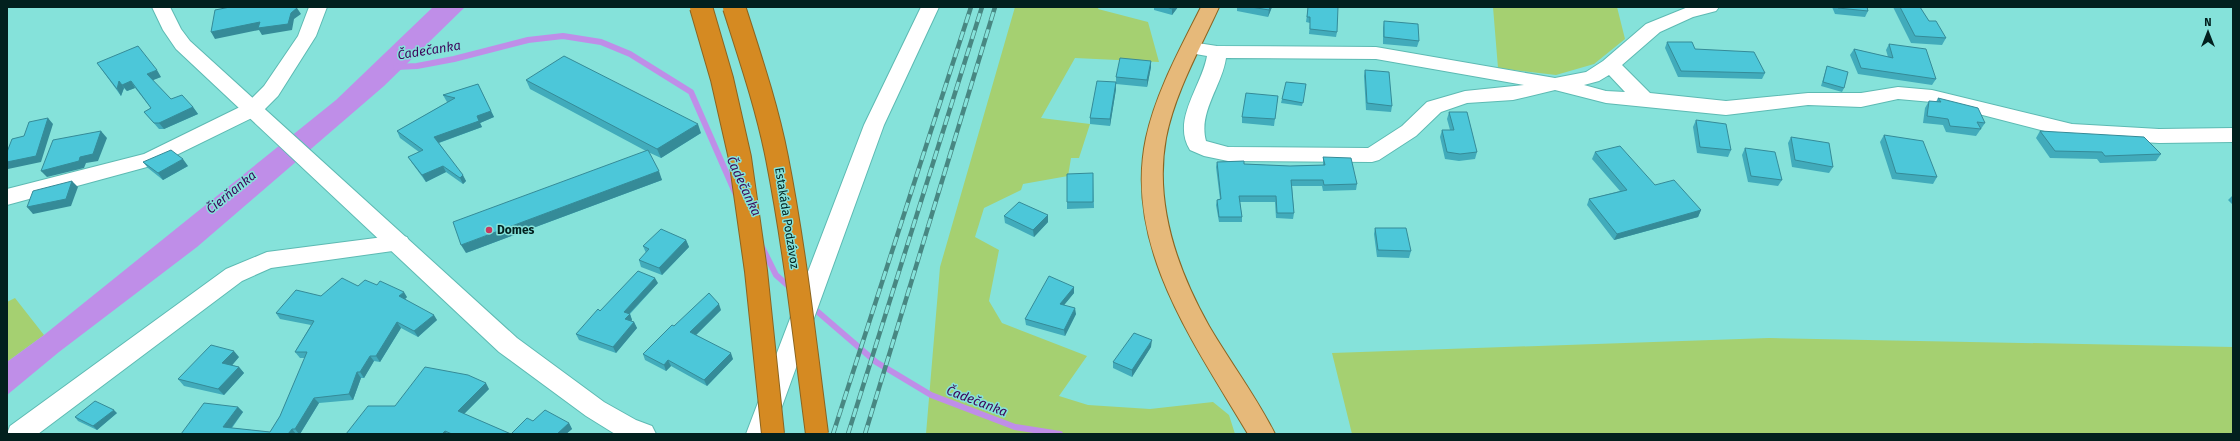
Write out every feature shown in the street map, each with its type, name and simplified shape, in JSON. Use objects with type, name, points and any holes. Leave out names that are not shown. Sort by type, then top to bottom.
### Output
[{"type":"highway","points":[[701,7],[722,79],[740,158],[756,271],[773,434]]},
{"type":"highway","name":"Estakáda Podzávoz","points":[[734,7],[756,74],[777,157],[795,264],[817,434]]},
{"type":"main road","points":[[1210,7],[1164,110],[1156,139],[1151,173],[1152,204],[1160,242],[1169,267],[1202,332],[1262,434]]},
{"type":"street","points":[[161,7],[172,30],[183,45],[508,345],[595,409],[627,428],[643,434]]},
{"type":"street","points":[[7,197],[151,159],[259,115],[271,91],[308,36],[318,7]]},
{"type":"street","points":[[759,434],[875,123],[930,7]]},
{"type":"street","points":[[1218,52],[1214,72],[1198,106],[1193,131],[1197,145],[1211,151],[1228,154],[1372,155],[1409,131],[1434,107],[1465,97],[1513,94],[1592,77],[1610,65],[1653,28],[1686,14],[1710,7]]},
{"type":"street","points":[[1191,48],[1218,52],[1376,53],[1555,84],[1606,97],[1644,99],[1726,108],[1808,99],[1860,100],[1898,93],[1932,96],[2072,131],[2159,136],[2233,135]]},
{"type":"street","points":[[1610,65],[1644,99]]},
{"type":"street","points":[[19,434],[157,330],[234,275],[267,260],[399,243]]},
{"type":"green space","points":[[1015,7],[1099,7],[1098,9],[1148,22],[1159,62],[1075,58],[1041,118],[1090,124],[1079,158],[1071,158],[1068,176],[1023,184],[1021,190],[984,208],[975,237],[999,250],[989,301],[1002,323],[1087,356],[1059,396],[1088,405],[1150,409],[1213,402],[1229,415],[1235,434],[926,434],[940,267]]},
{"type":"green space","points":[[1493,7],[1617,7],[1625,39],[1594,64],[1556,75],[1498,68]]},
{"type":"green space","points":[[15,298],[44,335],[7,362],[7,302]]},
{"type":"green space","points":[[1769,338],[2233,347],[2233,434],[1352,434],[1332,353]]},
{"type":"water","name":"Čierňanka","points":[[433,7],[465,7],[384,86],[197,247],[59,352],[7,395],[7,362],[44,335],[336,100]]},
{"type":"building","points":[[230,7],[297,8],[291,13],[288,24],[258,28],[260,22],[211,32],[215,10]]},
{"type":"building","points":[[1251,7],[1270,7],[1269,10]]},
{"type":"building","points":[[1308,7],[1338,7],[1337,32],[1310,29],[1310,17],[1307,17]]},
{"type":"building","points":[[1867,7],[1868,11],[1838,8]]},
{"type":"building","points":[[1900,7],[1920,7],[1929,21],[1936,21],[1946,38],[1915,36]]},
{"type":"building","points":[[1384,21],[1418,24],[1419,41],[1384,37]]},
{"type":"building","points":[[1667,42],[1692,42],[1695,49],[1754,52],[1765,73],[1681,71]]},
{"type":"building","points":[[1889,44],[1926,49],[1936,79],[1861,68],[1854,49],[1893,58]]},
{"type":"building","points":[[138,46],[157,70],[147,74],[171,99],[182,95],[193,107],[159,123],[154,123],[144,112],[151,108],[131,81],[122,85],[119,81],[117,89],[97,63]]},
{"type":"building","points":[[564,56],[698,124],[657,149],[526,80]]},
{"type":"building","points":[[1120,58],[1151,61],[1147,80],[1116,77]]},
{"type":"building","points":[[1827,66],[1848,72],[1844,88],[1823,82]]},
{"type":"building","points":[[1365,70],[1389,72],[1392,106],[1367,103]]},
{"type":"building","points":[[1097,81],[1116,82],[1110,119],[1090,118]]},
{"type":"building","points":[[1286,82],[1306,84],[1303,103],[1282,99]]},
{"type":"building","points":[[478,84],[491,111],[477,116],[479,121],[434,137],[463,175],[460,178],[443,166],[422,175],[408,157],[423,150],[397,131],[455,98],[443,95]]},
{"type":"building","points":[[1246,93],[1278,96],[1275,119],[1242,117]]},
{"type":"building","points":[[1938,98],[1978,108],[1985,123],[1977,122],[1981,129],[1950,126],[1948,119],[1927,116],[1929,101],[1941,102]]},
{"type":"building","points":[[1449,112],[1467,112],[1477,152],[1460,154],[1447,152],[1442,130],[1454,130]]},
{"type":"building","points":[[48,118],[36,156],[7,162],[7,152],[12,139],[24,136],[29,122]]},
{"type":"building","points":[[1696,120],[1726,124],[1731,150],[1700,147]]},
{"type":"building","points":[[101,131],[93,154],[80,157],[79,161],[41,171],[53,140]]},
{"type":"building","points":[[2040,131],[2144,137],[2161,154],[2105,156],[2102,152],[2055,151]]},
{"type":"building","points":[[1884,135],[1923,141],[1937,177],[1896,173]]},
{"type":"building","points":[[1791,137],[1829,143],[1833,167],[1795,160]]},
{"type":"building","points":[[1620,146],[1655,185],[1674,180],[1701,210],[1617,234],[1589,199],[1627,190],[1595,152]]},
{"type":"building","points":[[1745,148],[1775,152],[1782,180],[1751,176]]},
{"type":"building","points":[[171,150],[183,159],[158,173],[143,162]]},
{"type":"building","points":[[648,150],[659,171],[461,245],[453,222]]},
{"type":"building","points":[[1323,157],[1351,158],[1357,184],[1324,185],[1323,180],[1291,180],[1294,213],[1277,213],[1276,196],[1239,196],[1242,217],[1219,217],[1217,200],[1221,199],[1217,162],[1244,161],[1244,164],[1290,166],[1325,165]]},
{"type":"building","points":[[1093,173],[1093,202],[1067,202],[1067,174]]},
{"type":"building","points":[[72,181],[66,199],[27,207],[33,191]]},
{"type":"building","points":[[1019,202],[1048,215],[1033,230],[1004,216]]},
{"type":"building","points":[[1375,228],[1406,228],[1411,251],[1378,250]]},
{"type":"building","points":[[661,229],[686,240],[659,268],[639,260],[649,249],[643,246]]},
{"type":"building","points":[[638,271],[655,278],[624,312],[630,314],[625,319],[634,322],[613,347],[576,334],[598,309],[600,311]]},
{"type":"building","points":[[1049,276],[1074,287],[1060,304],[1075,308],[1064,330],[1025,319]]},
{"type":"building","points":[[342,278],[358,286],[365,280],[377,285],[380,281],[404,292],[399,296],[434,315],[414,331],[397,322],[376,356],[370,356],[360,372],[357,372],[349,394],[314,398],[295,429],[292,429],[288,434],[181,434],[204,403],[238,407],[223,427],[270,432],[280,416],[307,352],[295,352],[314,321],[276,313],[296,290],[321,296]]},
{"type":"building","points":[[709,293],[719,304],[690,332],[731,353],[704,380],[668,360],[664,365],[643,354],[672,325],[674,326]]},
{"type":"building","points":[[1134,333],[1152,340],[1132,370],[1113,362]]},
{"type":"building","points":[[211,345],[234,351],[222,363],[239,367],[218,389],[178,379]]},
{"type":"building","points":[[425,367],[468,375],[486,383],[458,411],[511,434],[452,434],[445,431],[442,434],[346,434],[368,406],[395,406]]},
{"type":"building","points":[[95,401],[114,410],[93,426],[75,417]]},
{"type":"building","points":[[545,410],[569,423],[557,434],[511,434],[527,418],[533,421]]},
{"type":"waterway","name":"Čadečanka","points":[[396,67],[417,66],[454,59],[528,40],[563,36],[601,42],[630,54],[691,92],[737,197]]},
{"type":"waterway","name":"Čadečanka","points":[[761,245],[776,275],[793,290]]},
{"type":"waterway","name":"Čadečanka","points":[[811,306],[876,362],[931,395],[1015,427],[1060,434]]},
{"type":"railway","points":[[833,434],[971,7]]},
{"type":"railway","points":[[848,434],[982,7]]},
{"type":"railway","points":[[865,434],[995,7]]},
{"type":"place","name":"Domes","points":[[489,230]]}]
